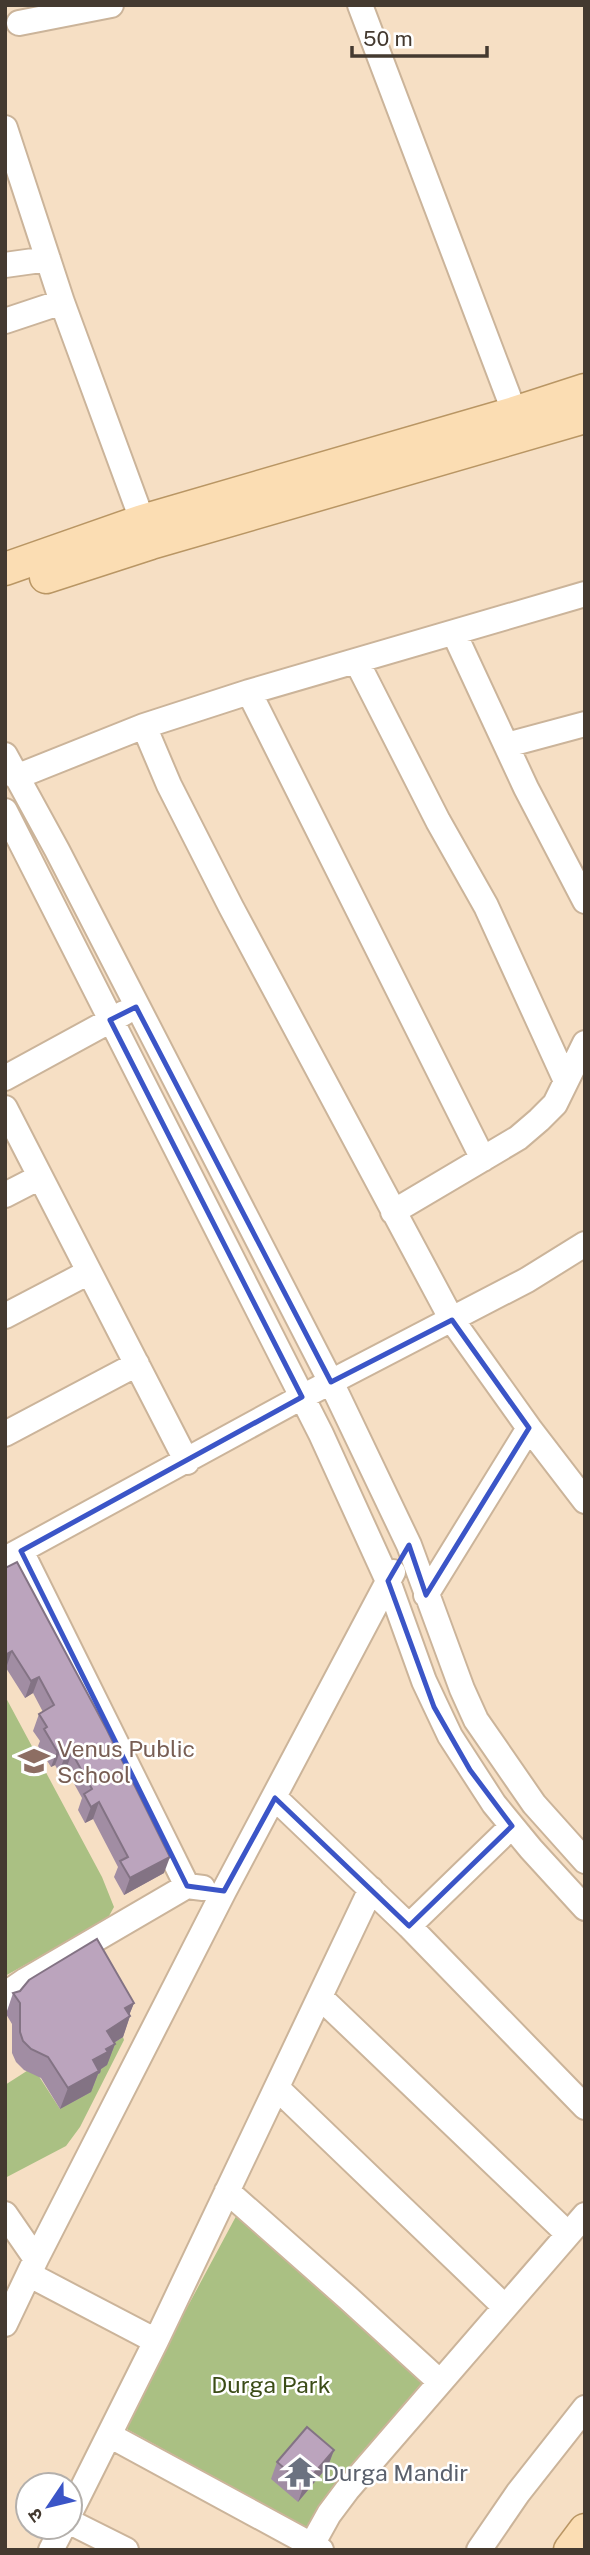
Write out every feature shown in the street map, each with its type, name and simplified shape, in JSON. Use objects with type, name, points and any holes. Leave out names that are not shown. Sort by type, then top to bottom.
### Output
[{"type":"main road","points":[[5,569],[147,532],[519,423],[585,390]]},
{"type":"main road","points":[[519,423],[585,417]]},
{"type":"main road","points":[[5,591],[147,532]]},
{"type":"main road","points":[[570,2550],[585,2530]]},
{"type":"street","points":[[13,17],[111,5]]},
{"type":"street","points":[[360,5],[519,423]]},
{"type":"street","points":[[7,136],[13,175],[48,259],[147,532]]},
{"type":"street","points":[[5,265],[48,259]]},
{"type":"street","points":[[5,321],[62,302]]},
{"type":"street","points":[[16,777],[144,726],[249,692],[585,594]]},
{"type":"street","points":[[454,633],[526,788],[585,901]]},
{"type":"street","points":[[357,662],[438,821],[486,906],[566,1081]]},
{"type":"street","points":[[249,692],[483,1159]]},
{"type":"street","points":[[507,745],[585,724]]},
{"type":"street","points":[[144,726],[169,785],[212,870],[452,1320],[585,1501]]},
{"type":"street","points":[[5,755],[57,850],[331,1382],[409,1545],[476,1720],[534,1804],[585,1861]]},
{"type":"street","points":[[5,811],[302,1397],[388,1581],[435,1707],[470,1770],[512,1826],[585,1908]]},
{"type":"street","points":[[5,1078],[136,1007]]},
{"type":"street","points":[[393,1212],[518,1138],[539,1120],[555,1104],[585,1042]]},
{"type":"street","points":[[5,1108],[187,1462]]},
{"type":"street","points":[[5,1195],[40,1177]]},
{"type":"street","points":[[187,1886],[13,1555],[584,1247]]},
{"type":"street","points":[[5,1316],[89,1272]]},
{"type":"street","points":[[5,1434],[137,1364]]},
{"type":"street","points":[[426,1595],[529,1428]]},
{"type":"street","points":[[5,2324],[224,1891],[409,1545]]},
{"type":"street","points":[[275,1797],[409,1926],[585,2107]]},
{"type":"street","points":[[409,1926],[512,1826]]},
{"type":"street","points":[[5,1999],[10,1991],[26,1980],[187,1886],[224,1891]]},
{"type":"street","points":[[84,2485],[156,2341],[371,1889]]},
{"type":"street","points":[[320,1997],[568,2234]]},
{"type":"street","points":[[277,2088],[505,2306]]},
{"type":"street","points":[[227,2192],[440,2382]]},
{"type":"street","points":[[5,2214],[33,2267],[156,2341]]},
{"type":"street","points":[[109,2435],[314,2548],[347,2490],[585,2215]]},
{"type":"street","points":[[480,2550],[518,2493],[585,2408]]},
{"type":"street","points":[[84,2529],[126,2550]]},
{"type":"highlighted area","points":[[136,1007],[331,1382],[452,1320],[529,1428],[426,1595],[409,1545],[388,1581],[434,1707],[470,1770],[512,1826],[409,1926],[275,1798],[224,1891],[187,1886],[21,1551],[302,1397],[110,1020]]},
{"type":"green space","points":[[5,1696],[102,1877],[114,1907],[109,1916],[100,1923],[5,1976]]},
{"type":"green space","points":[[123,2037],[124,2040],[80,2127],[66,2146],[5,2178],[5,2085],[33,2067],[60,2109],[99,2052]]},
{"type":"green space","name":"Durga Park","points":[[241,2207],[426,2377],[307,2528],[123,2427]]},
{"type":"building","points":[[17,1562],[107,1730],[170,1857],[130,1878],[120,1861],[128,1857],[99,1802],[91,1807],[84,1794],[92,1789],[72,1753],[65,1756],[61,1749],[57,1751],[44,1729],[47,1727],[39,1714],[54,1705],[39,1677],[31,1681],[12,1651],[5,1655],[5,1568]]},
{"type":"building","points":[[97,1939],[134,2003],[125,2008],[130,2016],[107,2031],[115,2044],[106,2049],[108,2052],[93,2060],[99,2071],[68,2088],[48,2057],[31,2049],[23,2041],[20,2032],[20,2003],[13,1993],[20,1991],[29,1980]]},
{"type":"building","points":[[307,2427],[334,2450],[304,2485],[277,2462]]},
{"type":"place","name":"Venus Public School","points":[[34,1761]]},
{"type":"place","name":"Durga Mandir","points":[[300,2472]]}]
